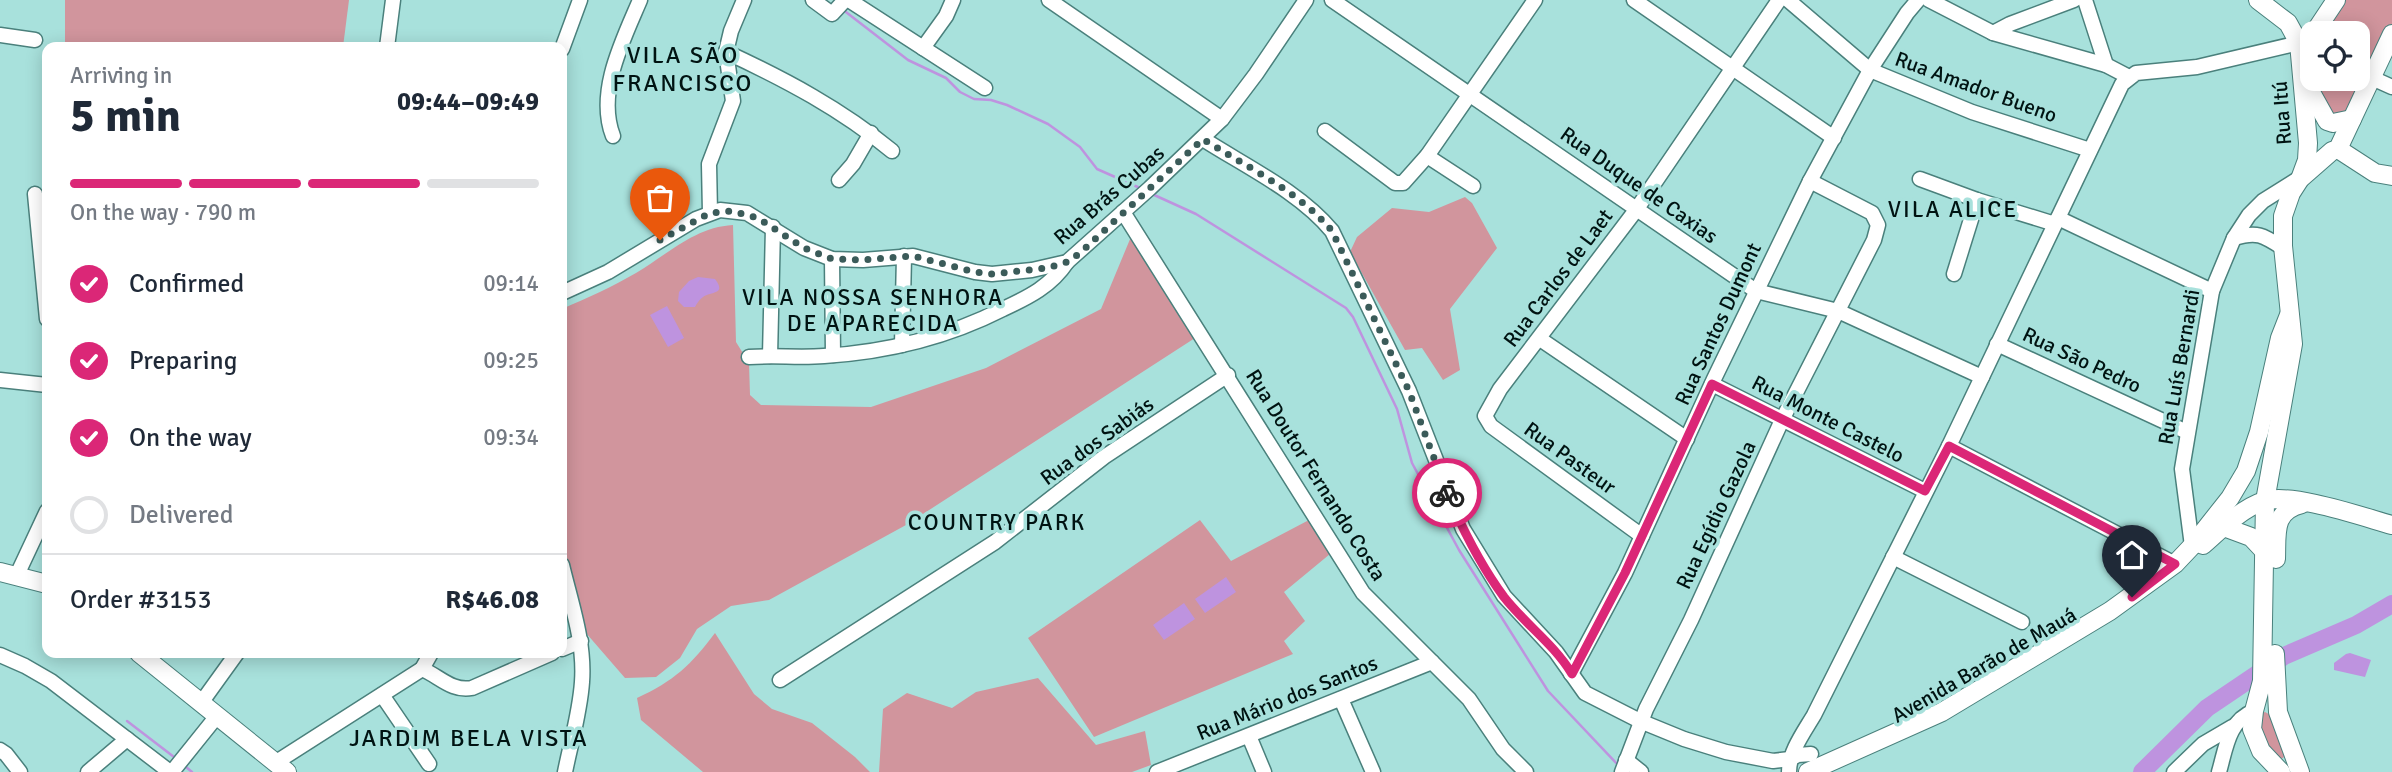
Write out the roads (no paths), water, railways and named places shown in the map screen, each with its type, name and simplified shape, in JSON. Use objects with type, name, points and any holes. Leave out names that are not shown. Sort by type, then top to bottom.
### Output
[{"type":"main road","points":[[2259,0],[2300,31]]},
{"type":"main road","points":[[2320,21],[2336,0]]},
{"type":"main road","name":"Avenida Barão de Mauá","points":[[1814,766],[1942,712],[2110,611],[2175,564],[2221,520],[2265,501],[2293,344],[2288,315],[2283,216],[2291,193],[2300,179],[2332,151],[2338,149],[2392,34]]},
{"type":"main road","name":"Rua Itú","points":[[2300,179],[2307,160],[2308,143],[2303,91]]},
{"type":"main road","points":[[2311,91],[2327,121],[2340,123],[2351,119]]},
{"type":"main road","points":[[2338,149],[2375,173],[2392,176]]},
{"type":"main road","name":"Avenida Barão de Mauá","points":[[1838,772],[1939,721],[2113,616],[2158,584],[2221,520],[2238,486],[2259,432],[2280,338],[2288,315]]},
{"type":"main road","points":[[2275,450],[2279,484],[2299,502]]},
{"type":"main road","points":[[2269,648],[2265,501],[2299,502],[2392,525]]},
{"type":"main road","points":[[2299,502],[2286,509],[2278,522],[2268,678],[2300,772]]},
{"type":"main road","points":[[2221,520],[2251,537],[2265,552]]},
{"type":"main road","points":[[9,573],[42,583]]},
{"type":"main road","points":[[145,658],[281,768]]},
{"type":"main road","points":[[2268,678],[2254,711],[2252,729],[2256,742],[2278,770],[2293,755]]},
{"type":"main road","points":[[2254,711],[2264,709],[2278,712]]},
{"type":"street","points":[[388,42],[393,0]]},
{"type":"street","points":[[565,42],[580,0]]},
{"type":"street","points":[[613,136],[608,118],[610,85],[616,59],[640,0]]},
{"type":"street","points":[[710,213],[709,164],[733,101],[726,52],[731,31],[744,0]]},
{"type":"street","points":[[813,0],[841,5],[923,48],[985,88]]},
{"type":"street","points":[[923,48],[946,16],[953,0]]},
{"type":"street","points":[[1049,0],[1222,119]]},
{"type":"street","points":[[1067,13],[1076,0]]},
{"type":"street","name":"Rua Brás Cubas","points":[[567,291],[608,272],[710,213],[732,211],[747,213],[804,248],[832,259],[923,257],[983,273],[1024,271],[1067,262],[1222,119],[1306,0]]},
{"type":"street","name":"Rua Duque de Caxias","points":[[1332,0],[1756,291],[1838,311],[1982,377]]},
{"type":"street","points":[[1325,131],[1395,183],[1408,181],[1535,0]]},
{"type":"street","points":[[1634,0],[1834,138]]},
{"type":"street","name":"Rua Carlos de Laet","points":[[1488,407],[1636,210],[1779,0]]},
{"type":"street","name":"Rua Amador Bueno","points":[[1788,0],[1870,70],[1972,112],[2090,150]]},
{"type":"street","name":"Rua Santos Dumont","points":[[1572,674],[1642,536],[1810,181],[1870,70],[1906,13],[1918,0]]},
{"type":"street","points":[[1929,0],[1993,33],[2106,65],[2129,77]]},
{"type":"street","points":[[1993,33],[2074,0]]},
{"type":"street","points":[[2085,0],[2106,65]]},
{"type":"street","points":[[0,35],[35,40]]},
{"type":"street","points":[[1790,766],[1949,446],[2122,84],[2129,77],[2146,71],[2197,67],[2300,39]]},
{"type":"street","points":[[726,52],[813,94],[892,150]]},
{"type":"street","points":[[2372,78],[2392,87]]},
{"type":"street","points":[[839,180],[853,164],[871,133]]},
{"type":"street","points":[[1203,139],[1303,203],[1319,215],[1332,231],[1409,391],[1463,529],[1504,596],[1556,652],[1578,685],[1594,699],[1684,739],[1726,752],[1790,766]]},
{"type":"street","points":[[1427,156],[1473,186]]},
{"type":"street","points":[[1920,178],[1977,200],[2057,221],[2212,291]]},
{"type":"street","name":"Rua Luís Bernardi","points":[[2192,546],[2182,469],[2212,291],[2234,238],[2249,215],[2263,201],[2300,179]]},
{"type":"street","name":"Rua Egídio Gazola","points":[[1624,765],[1640,721],[1697,607],[1782,420],[1874,240],[1878,225],[1872,213],[1810,181]]},
{"type":"street","points":[[35,194],[42,267]]},
{"type":"street","points":[[1954,274],[1977,200]]},
{"type":"street","name":"Rua Doutor Fernando Costa","points":[[1126,210],[1363,593],[1469,699],[1503,749],[1526,772]]},
{"type":"street","points":[[770,356],[772,227]]},
{"type":"street","points":[[2234,238],[2249,233],[2258,234],[2283,248]]},
{"type":"street","points":[[902,345],[904,256]]},
{"type":"street","points":[[832,259],[833,355]]},
{"type":"street","points":[[749,357],[833,355],[935,338],[961,329],[1046,286],[1067,262]]},
{"type":"street","points":[[1540,339],[1687,439]]},
{"type":"street","name":"Rua São Pedro","points":[[1997,344],[2188,432]]},
{"type":"street","name":"Rua dos Sabiás","points":[[780,680],[995,542],[1104,457],[1228,375]]},
{"type":"street","points":[[0,380],[42,384]]},
{"type":"street","name":"Rua Monte Castelo","points":[[1712,384],[1925,491]]},
{"type":"street","name":"Rua Pasteur","points":[[1488,407],[1485,416],[1491,426],[1642,536]]},
{"type":"street","points":[[1949,446],[2175,564]]},
{"type":"street","points":[[2188,506],[2195,516],[2221,520]]},
{"type":"street","points":[[9,573],[42,519]]},
{"type":"street","points":[[1893,557],[2022,622]]},
{"type":"street","points":[[565,772],[582,683],[581,640],[567,585]]},
{"type":"street","points":[[567,647],[581,640]]},
{"type":"street","points":[[0,655],[51,681],[171,772],[217,716]]},
{"type":"street","points":[[201,703],[232,658]]},
{"type":"street","points":[[281,768],[422,669],[428,658]]},
{"type":"street","points":[[422,669],[463,690],[541,658]]},
{"type":"street","name":"Rua Mário dos Santos","points":[[1157,772],[1432,662]]},
{"type":"street","points":[[382,695],[429,764]]},
{"type":"street","points":[[1341,699],[1373,772]]},
{"type":"street","points":[[2174,772],[2203,744],[2254,711]]},
{"type":"street","points":[[1814,715],[1808,736],[1814,766]]},
{"type":"street","points":[[2219,772],[2232,727]]},
{"type":"street","points":[[1249,736],[1264,772]]},
{"type":"street","points":[[88,772],[127,739]]},
{"type":"street","points":[[0,750],[20,772]]},
{"type":"street","points":[[2193,754],[2211,756],[2214,760],[2213,772]]},
{"type":"street","points":[[1790,766],[1798,755],[1814,766]]},
{"type":"street","points":[[1624,765],[1641,772]]},
{"type":"waterway","points":[[842,9],[908,60],[946,78],[960,92],[974,99],[1007,105],[1048,124],[1080,147],[1097,169],[1140,188]]},
{"type":"waterway","points":[[1152,194],[1196,214],[1346,308],[1353,317],[1397,409],[1412,463],[1459,550],[1548,691],[1619,766]]},
{"type":"waterway","points":[[2142,772],[2207,708],[2284,656],[2356,625],[2392,604]]},
{"type":"waterway","points":[[127,721],[174,757]]},
{"type":"waterway","points":[[186,767],[192,772]]},
{"type":"district","name":"VILA SÃO FRANCISCO","points":[[683,69]]},
{"type":"district","name":"VILA ALICE","points":[[1953,209]]},
{"type":"district","name":"VILA NOSSA SENHORA DE APARECIDA","points":[[873,310]]},
{"type":"district","name":"COUNTRY PARK","points":[[997,522]]},
{"type":"district","name":"JARDIM BELA VISTA","points":[[469,738]]}]
